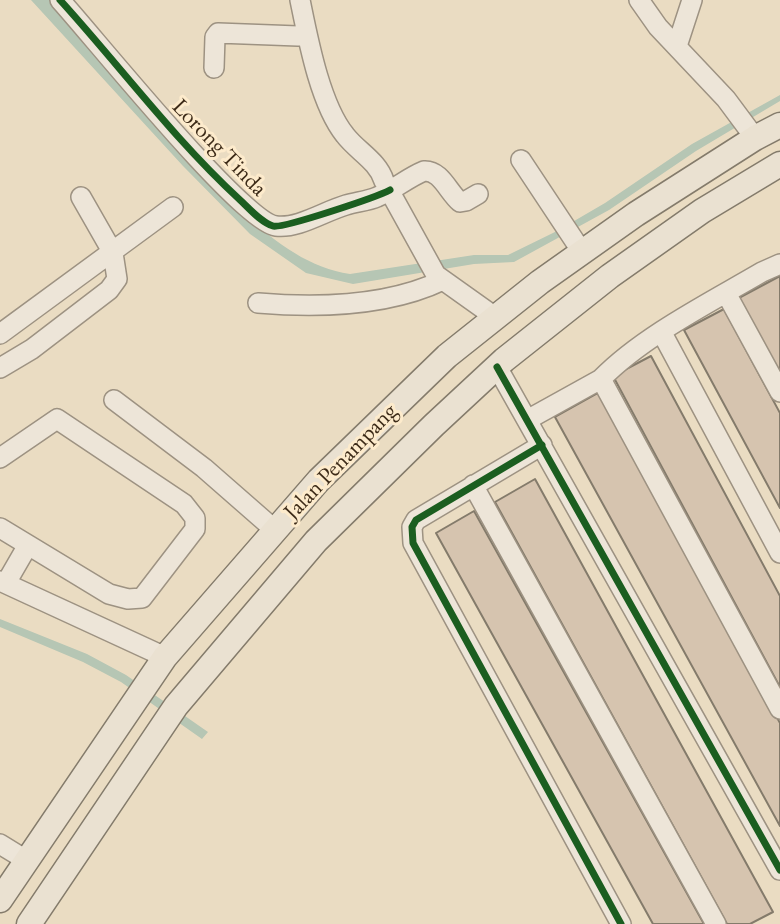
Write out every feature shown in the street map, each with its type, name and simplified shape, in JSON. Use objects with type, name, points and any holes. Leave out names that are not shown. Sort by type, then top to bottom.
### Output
[{"type":"main road","name":"Jalan Penampang","points":[[0,900],[165,657],[338,461],[447,356],[495,317],[571,236],[636,214],[750,131],[780,125]]},
{"type":"main road","name":"Jalan Penampang","points":[[29,924],[172,712],[316,541],[497,367],[631,262],[702,211],[780,164]]},
{"type":"street","name":"Lorong Tinda","points":[[60,0],[121,73],[211,171],[257,216],[272,226],[291,225],[344,205],[374,198],[390,190]]},
{"type":"street","points":[[300,0],[320,79],[338,124],[345,135],[381,171],[435,271],[495,317]]},
{"type":"street","points":[[639,0],[658,27],[726,99],[750,131]]},
{"type":"street","points":[[677,46],[692,0]]},
{"type":"street","points":[[214,68],[215,37],[218,33],[307,34]]},
{"type":"street","points":[[521,160],[571,236]]},
{"type":"street","points":[[390,190],[413,175],[430,170],[460,202],[478,194]]},
{"type":"street","points":[[0,368],[32,349],[110,290],[117,279],[113,253],[81,197]]},
{"type":"street","points":[[0,334],[173,206]]},
{"type":"street","points":[[527,420],[601,379],[632,352],[662,332],[780,264]]},
{"type":"street","points":[[258,303],[312,307],[349,303],[427,288],[435,271]]},
{"type":"street","points":[[726,293],[780,393]]},
{"type":"street","points":[[662,332],[780,553]]},
{"type":"street","points":[[497,367],[780,870]]},
{"type":"street","points":[[601,379],[780,709]]},
{"type":"street","points":[[114,400],[204,468],[276,531]]},
{"type":"street","points":[[0,458],[57,419],[184,504],[195,518],[195,529],[142,598],[128,599],[109,594],[0,528]]},
{"type":"street","points":[[542,445],[416,520],[412,527],[413,543],[621,924]]},
{"type":"street","points":[[473,485],[716,924]]},
{"type":"street","points":[[28,545],[3,582],[165,657]]},
{"type":"street","points":[[0,844],[26,860]]},
{"type":"shaded area","points":[[31,0],[51,0],[223,192],[270,236],[322,267],[350,274],[474,255],[508,255],[605,203],[692,144],[780,95],[780,101],[696,151],[609,210],[514,262],[474,264],[353,284],[306,273],[250,234],[183,166]]},
{"type":"shaded area","points":[[0,619],[87,654],[126,675],[208,732],[202,739],[121,682],[83,662],[0,627]]},
{"type":"building","points":[[780,276],[780,385],[735,300]]},
{"type":"building","points":[[724,309],[780,413],[780,508],[684,330]]},
{"type":"building","points":[[651,356],[780,596],[780,687],[613,376]]},
{"type":"building","points":[[598,393],[780,723],[780,826],[555,417]]},
{"type":"building","points":[[535,479],[773,912],[750,924],[727,924],[495,502]]},
{"type":"building","points":[[474,511],[704,924],[653,924],[436,533]]},
{"type":"cycle path","points":[[60,0],[169,127],[215,176],[268,224],[280,226],[293,223],[390,190]]},
{"type":"cycle path","points":[[497,367],[780,870]]},
{"type":"cycle path","points":[[542,445],[416,520],[412,527],[413,543],[621,924]]}]
